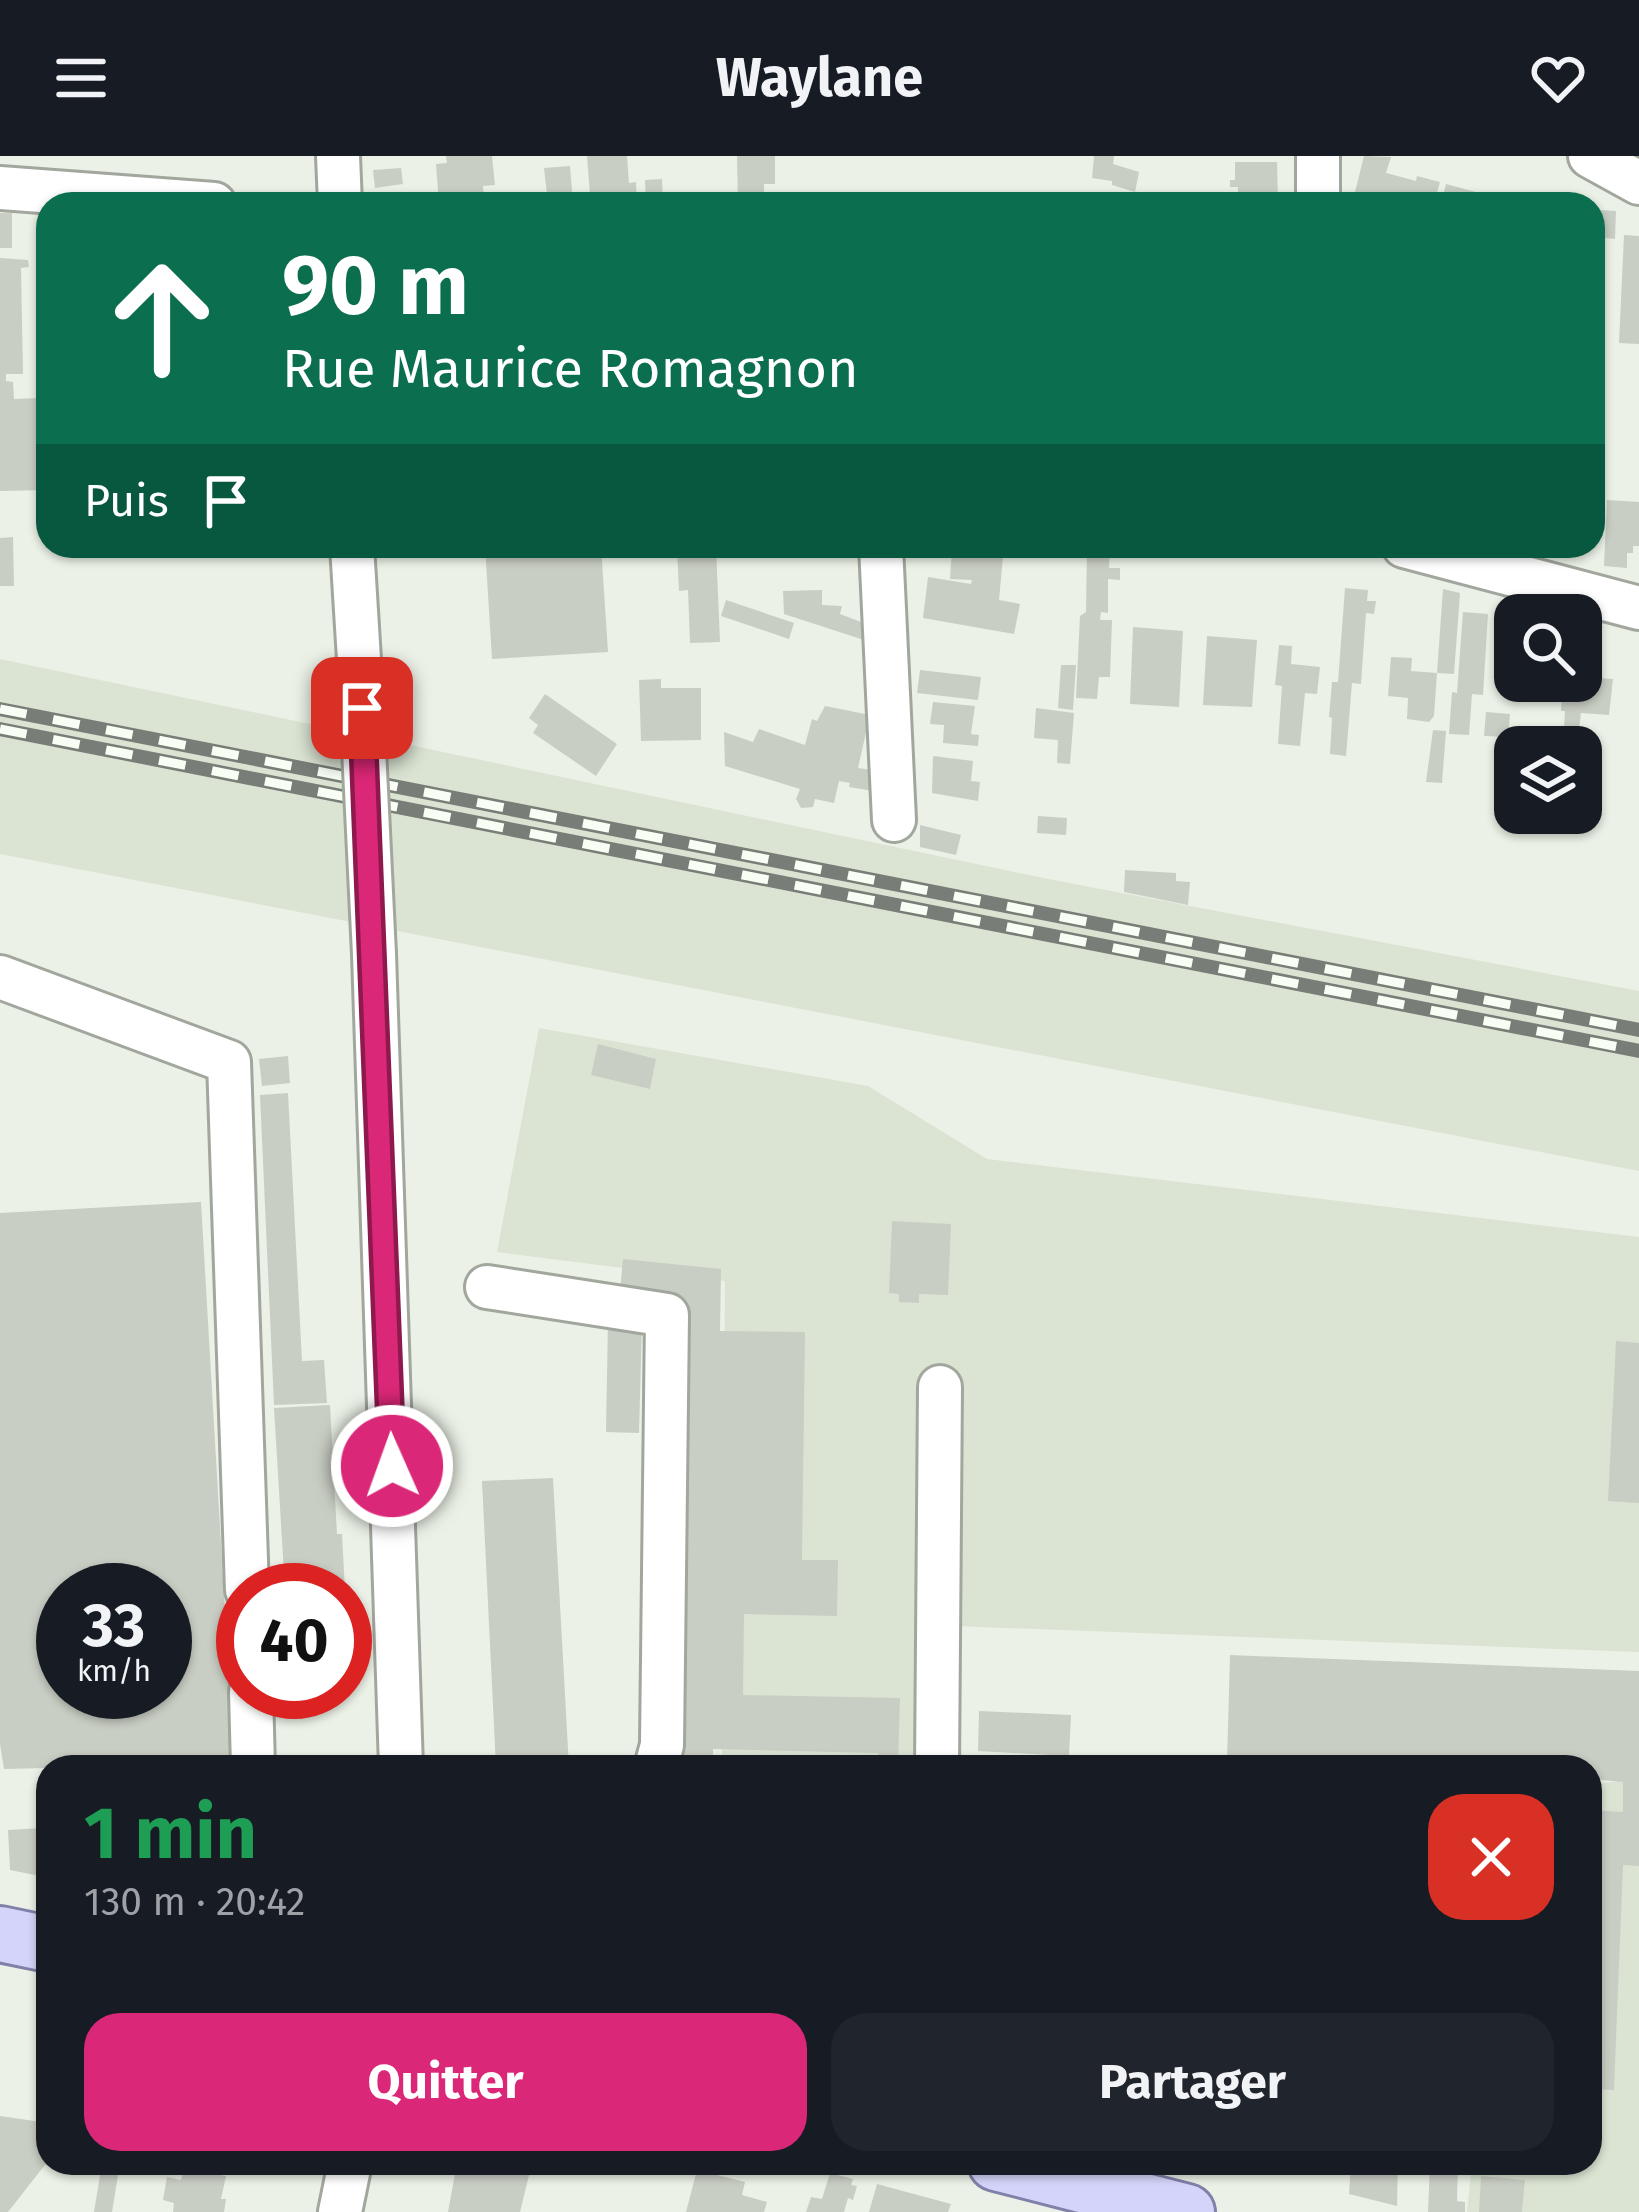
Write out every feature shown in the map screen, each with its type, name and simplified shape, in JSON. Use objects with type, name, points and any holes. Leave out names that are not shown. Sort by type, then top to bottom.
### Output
[{"type":"main road","points":[[0,1934],[36,1942]]},
{"type":"main road","points":[[1043,2175],[1187,2212]]},
{"type":"street","points":[[338,156],[340,192]]},
{"type":"street","points":[[1318,156],[1318,192]]},
{"type":"street","points":[[1590,156],[1639,183]]},
{"type":"street","points":[[0,188],[54,192]]},
{"type":"street","points":[[353,558],[374,954],[400,1755]]},
{"type":"street","points":[[882,558],[894,820]]},
{"type":"street","points":[[1449,558],[1639,608]]},
{"type":"street","points":[[0,976],[229,1061],[246,1563]]},
{"type":"street","points":[[487,1287],[667,1315],[659,1755]]},
{"type":"street","points":[[937,1755],[940,1387]]},
{"type":"street","points":[[252,1719],[254,1755]]},
{"type":"street","points":[[340,2212],[348,2175]]},
{"type":"shaded area","points":[[0,659],[1048,879],[1639,991],[1639,1171],[0,854]]},
{"type":"shaded area","points":[[539,1028],[868,1086],[987,1159],[1639,1237],[1639,1652],[955,1626],[944,1755],[722,1755],[725,1281],[497,1252]]},
{"type":"shaded area","points":[[1639,1778],[1639,2212],[1467,2212],[1471,2175],[1602,2175],[1602,1783]]},
{"type":"building","points":[[446,156],[492,156],[495,185],[483,186],[483,192],[438,192],[436,164],[447,163]]},
{"type":"building","points":[[587,156],[627,156],[629,183],[636,182],[636,192],[590,192]]},
{"type":"building","points":[[737,156],[775,156],[775,184],[764,184],[764,192],[738,192]]},
{"type":"building","points":[[1094,156],[1114,156],[1113,164],[1139,172],[1135,192],[1092,178]]},
{"type":"building","points":[[1364,156],[1391,157],[1386,173],[1440,182],[1437,192],[1355,192]]},
{"type":"building","points":[[1235,162],[1277,162],[1278,192],[1238,192],[1238,187],[1230,187],[1230,180],[1235,180]]},
{"type":"building","points":[[570,166],[572,192],[547,192],[544,168]]},
{"type":"building","points":[[401,168],[403,184],[375,188],[373,170]]},
{"type":"building","points":[[662,179],[663,192],[646,192],[645,180]]},
{"type":"building","points":[[1446,184],[1476,192],[1444,192]]},
{"type":"building","points":[[1605,210],[1616,211],[1615,239],[1605,238]]},
{"type":"building","points":[[0,213],[12,213],[12,248],[0,248]]},
{"type":"building","points":[[1624,235],[1639,236],[1639,344],[1619,343]]},
{"type":"building","points":[[0,258],[28,260],[29,267],[21,268],[23,374],[6,374],[6,381],[13,382],[14,399],[36,398],[36,490],[0,491]]},
{"type":"building","points":[[1607,500],[1639,502],[1639,546],[1627,553],[1627,568],[1604,566]]},
{"type":"building","points":[[13,537],[14,586],[0,586],[0,538]]},
{"type":"building","points":[[486,558],[602,558],[608,652],[492,659]]},
{"type":"building","points":[[678,558],[716,558],[720,642],[690,643],[688,590],[679,591]]},
{"type":"building","points":[[951,558],[1003,558],[999,600],[1020,604],[1014,634],[923,618],[928,577],[971,584],[972,580],[950,579]]},
{"type":"building","points":[[1087,558],[1109,558],[1109,568],[1120,568],[1120,580],[1108,579],[1108,613],[1101,612],[1100,620],[1112,620],[1110,677],[1099,677],[1097,699],[1076,698],[1080,616],[1086,612]]},
{"type":"building","points":[[1345,588],[1368,590],[1367,601],[1376,601],[1374,614],[1366,613],[1361,684],[1352,683],[1346,756],[1330,754],[1329,717],[1332,682],[1338,682]]},
{"type":"building","points":[[1443,589],[1460,593],[1454,674],[1437,673]]},
{"type":"building","points":[[822,590],[822,605],[842,606],[840,614],[869,625],[864,640],[784,614],[783,591]]},
{"type":"building","points":[[726,600],[794,623],[789,639],[721,616]]},
{"type":"building","points":[[1463,612],[1488,614],[1483,695],[1472,694],[1469,735],[1449,734]]},
{"type":"building","points":[[1133,627],[1183,631],[1179,707],[1130,704]]},
{"type":"building","points":[[1207,636],[1257,640],[1252,707],[1203,705]]},
{"type":"building","points":[[1279,645],[1292,646],[1291,664],[1320,667],[1317,694],[1305,693],[1300,746],[1278,744]]},
{"type":"building","points":[[1391,657],[1412,658],[1411,671],[1437,673],[1434,716],[1429,722],[1407,719],[1408,698],[1388,696]]},
{"type":"building","points":[[1061,665],[1076,665],[1073,710],[1058,708]]},
{"type":"building","points":[[920,670],[981,677],[978,700],[917,693]]},
{"type":"building","points":[[1602,678],[1613,679],[1609,715],[1581,713],[1579,726],[1564,726],[1565,711],[1561,711],[1562,702],[1602,702]]},
{"type":"building","points":[[661,679],[661,688],[701,688],[701,740],[641,741],[639,680]]},
{"type":"building","points":[[545,694],[617,744],[596,776],[533,733],[538,725],[529,718]]},
{"type":"building","points":[[933,702],[975,706],[971,734],[979,735],[978,746],[943,743],[944,725],[930,724]]},
{"type":"building","points":[[825,706],[870,715],[858,768],[878,771],[879,792],[839,781],[834,803],[815,799],[813,807],[801,808],[796,799],[800,789],[725,766],[724,732],[753,742],[759,729],[805,745],[812,719],[817,721]]},
{"type":"building","points":[[1036,708],[1074,713],[1070,764],[1057,763],[1058,740],[1034,738]]},
{"type":"building","points":[[1486,712],[1510,714],[1509,726],[1494,726],[1494,736],[1484,736]]},
{"type":"building","points":[[1433,730],[1446,731],[1442,783],[1426,782]]},
{"type":"building","points":[[933,756],[973,761],[971,781],[980,782],[978,801],[932,793]]},
{"type":"building","points":[[1038,816],[1067,818],[1066,835],[1037,833]]},
{"type":"building","points":[[920,825],[961,835],[956,855],[920,847]]},
{"type":"building","points":[[1125,870],[1176,873],[1176,881],[1190,882],[1188,905],[1124,892]]},
{"type":"building","points":[[598,1044],[656,1059],[650,1089],[591,1075]]},
{"type":"building","points":[[288,1056],[290,1083],[262,1086],[259,1059]]},
{"type":"building","points":[[288,1093],[302,1361],[324,1360],[327,1403],[274,1405],[260,1095]]},
{"type":"building","points":[[201,1202],[222,1563],[216,1563],[216,1719],[231,1719],[233,1755],[36,1755],[36,1768],[4,1769],[0,1744],[0,1213]]},
{"type":"building","points":[[892,1221],[951,1224],[948,1295],[919,1294],[919,1303],[899,1302],[899,1294],[889,1293]]},
{"type":"building","points":[[623,1259],[721,1269],[720,1331],[805,1332],[802,1560],[838,1560],[837,1616],[744,1614],[743,1695],[900,1698],[898,1755],[713,1749],[713,1755],[681,1755],[686,1312],[620,1291]]},
{"type":"building","points":[[608,1320],[642,1322],[639,1433],[606,1432]]},
{"type":"building","points":[[1616,1341],[1639,1343],[1639,1503],[1608,1501]]},
{"type":"building","points":[[330,1405],[337,1534],[342,1534],[344,1563],[283,1563],[274,1408]]},
{"type":"building","points":[[553,1478],[568,1755],[495,1755],[482,1481]]},
{"type":"building","points":[[1230,1655],[1639,1671],[1639,1866],[1623,1865],[1614,2090],[1602,2090],[1602,1811],[1623,1812],[1623,1782],[1602,1780],[1602,1755],[1227,1755]]},
{"type":"building","points":[[979,1711],[1071,1715],[1069,1755],[978,1751]]},
{"type":"building","points":[[36,1828],[36,1875],[10,1870],[8,1830]]},
{"type":"building","points":[[0,2116],[36,2121],[37,2175],[8,2212],[0,2212]]},
{"type":"building","points":[[100,2175],[118,2175],[112,2212],[94,2212]]},
{"type":"building","points":[[182,2175],[226,2176],[221,2199],[226,2199],[224,2212],[173,2212],[174,2203],[163,2200],[167,2177],[181,2180]]},
{"type":"building","points":[[455,2175],[529,2175],[520,2212],[448,2212]]},
{"type":"building","points":[[696,2175],[745,2182],[742,2195],[767,2202],[764,2212],[686,2212]]},
{"type":"building","points":[[829,2175],[853,2179],[851,2185],[857,2186],[844,2212],[806,2212],[811,2197],[822,2199]]},
{"type":"building","points":[[1350,2175],[1398,2175],[1397,2206],[1349,2194]]},
{"type":"building","points":[[1430,2175],[1458,2175],[1457,2201],[1465,2202],[1465,2212],[1428,2212]]},
{"type":"building","points":[[1481,2176],[1525,2180],[1522,2212],[1479,2212]]},
{"type":"building","points":[[877,2184],[951,2204],[948,2212],[869,2212]]},
{"type":"railway","points":[[0,709],[1639,1030]]},
{"type":"railway","points":[[0,729],[1639,1051]]},
{"type":"route","points":[[362,708],[392,1466]]}]
